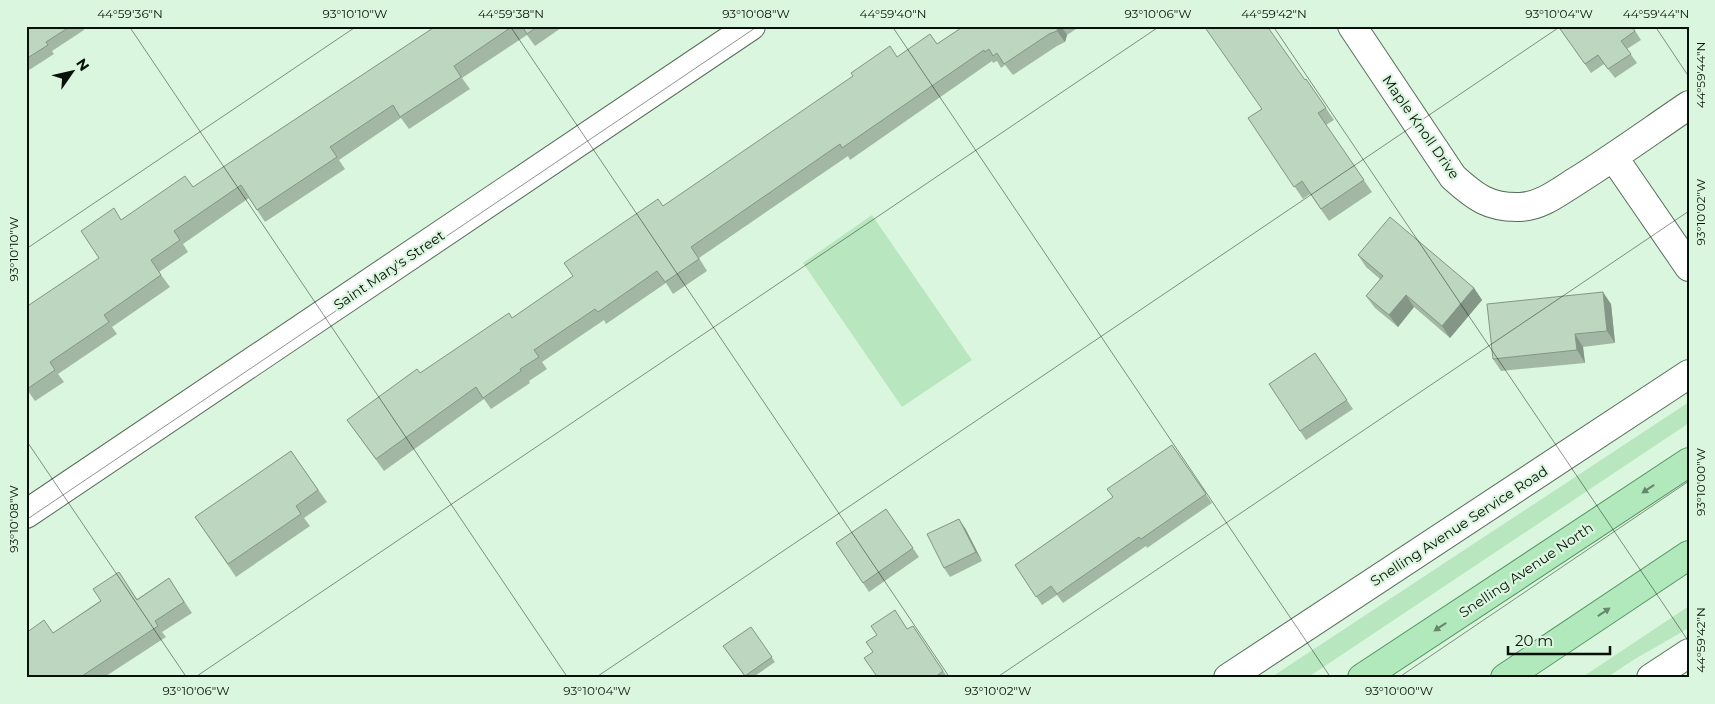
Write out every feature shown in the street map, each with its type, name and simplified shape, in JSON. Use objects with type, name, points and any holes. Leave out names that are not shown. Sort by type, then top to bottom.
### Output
[{"type":"main road","name":"Snelling Avenue North","points":[[1362,678],[1689,462]]},
{"type":"main road","points":[[1505,678],[1689,555]]},
{"type":"street","name":"Saint Mary's Street","points":[[26,514],[751,26]]},
{"type":"street","name":"Maple Knoll Drive","points":[[1352,26],[1453,177],[1473,196],[1496,206],[1522,207],[1546,201],[1614,158],[1689,105]]},
{"type":"street","points":[[1614,158],[1689,267]]},
{"type":"street","name":"Snelling Avenue Service Road","points":[[1228,678],[1689,374]]},
{"type":"street","points":[[1651,678],[1689,653]]},
{"type":"green space","points":[[872,215],[972,360],[902,407],[803,263]]},
{"type":"green space","points":[[1689,402],[1689,423],[1307,678],[1270,678]]},
{"type":"green space","points":[[1689,606],[1689,628],[1606,678],[1581,678]]},
{"type":"building","points":[[26,26],[71,26],[46,42],[48,45],[26,59]]},
{"type":"building","points":[[436,26],[513,26],[454,66],[461,77],[400,117],[393,105],[330,147],[337,157],[257,210],[241,185],[174,231],[180,240],[151,260],[161,275],[104,315],[109,322],[50,362],[55,370],[26,388],[26,300],[29,305],[99,258],[81,231],[114,208],[121,220],[185,176],[193,187]]},
{"type":"building","points":[[522,26],[538,26],[527,34]]},
{"type":"building","points":[[964,26],[1058,26],[1057,31],[1049,34],[1004,64],[997,53],[993,56],[989,49],[985,52],[984,50],[842,148],[840,144],[691,247],[699,259],[665,282],[657,271],[598,312],[595,309],[534,350],[539,357],[520,369],[521,371],[483,398],[476,387],[376,459],[347,420],[417,369],[420,373],[509,313],[512,318],[573,276],[564,263],[658,199],[663,206],[853,76],[851,73],[890,46],[897,57],[930,34],[937,44]]},
{"type":"building","points":[[1204,26],[1267,26],[1326,108],[1318,113],[1364,180],[1321,209],[1302,181],[1294,187],[1248,118],[1262,109]]},
{"type":"building","points":[[1558,26],[1631,26],[1635,31],[1621,41],[1631,54],[1608,69],[1598,55],[1585,64]]},
{"type":"building","points":[[1390,217],[1474,288],[1442,326],[1406,295],[1389,315],[1366,296],[1383,276],[1358,255]]},
{"type":"building","points":[[1603,292],[1607,331],[1575,334],[1577,350],[1493,359],[1487,304]]},
{"type":"building","points":[[1315,353],[1347,400],[1300,431],[1269,384]]},
{"type":"building","points":[[1172,445],[1206,494],[1141,539],[1139,537],[1057,594],[1051,586],[1036,597],[1015,565],[1113,497],[1107,489]]},
{"type":"building","points":[[291,451],[318,490],[296,506],[301,514],[228,564],[195,517]]},
{"type":"building","points":[[886,509],[913,548],[863,583],[836,543]]},
{"type":"building","points":[[959,519],[976,552],[944,568],[927,534]]},
{"type":"building","points":[[119,572],[137,600],[169,578],[184,602],[155,621],[158,626],[82,676],[83,678],[26,678],[26,633],[44,620],[53,633],[101,601],[93,589]]},
{"type":"building","points":[[895,610],[907,629],[913,626],[943,671],[934,678],[878,678],[864,658],[873,652],[866,642],[877,635],[871,626]]},
{"type":"building","points":[[751,627],[772,657],[745,676],[723,646]]}]
